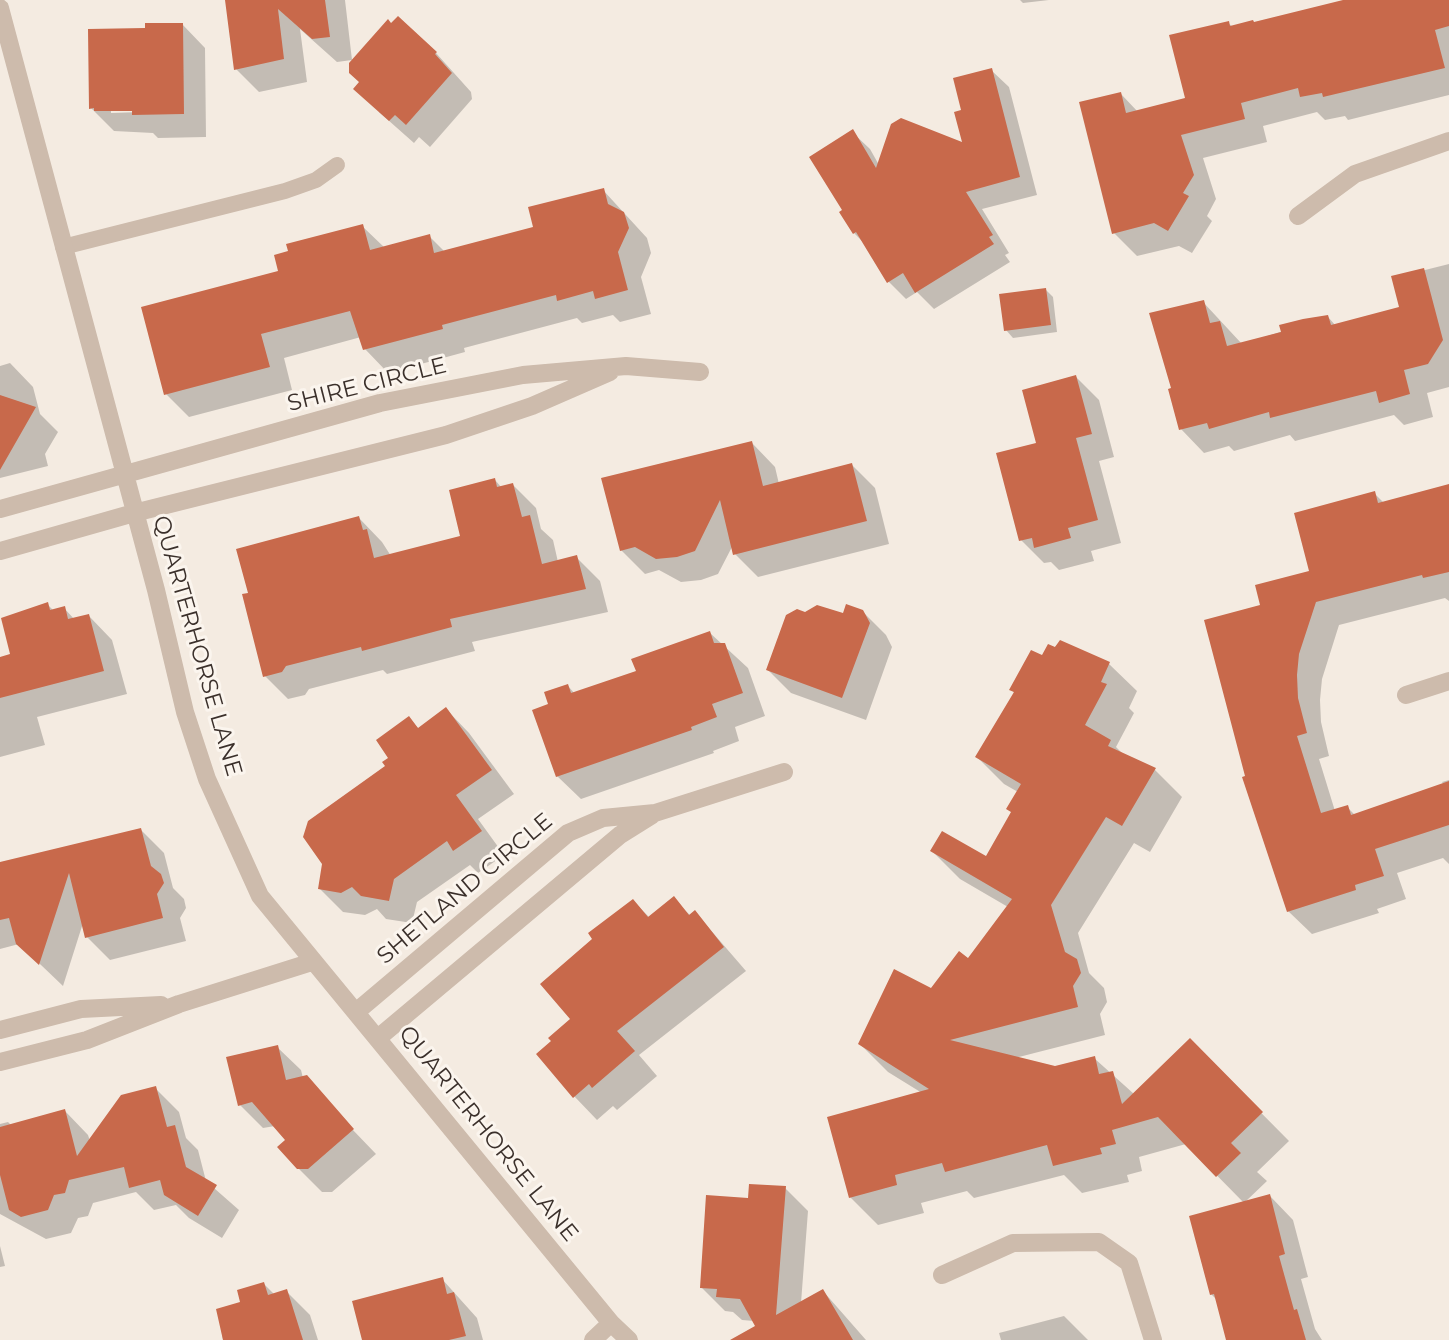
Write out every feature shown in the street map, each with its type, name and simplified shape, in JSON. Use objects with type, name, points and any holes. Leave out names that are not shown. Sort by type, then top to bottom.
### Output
[{"type":"street","name":"QUARTERHORSE LANE","points":[[1,13],[185,712],[206,779],[260,896],[611,1323],[629,1340]]},
{"type":"street","points":[[1298,216],[1354,174],[1449,141]]},
{"type":"street","name":"SHIRE CIRCLE","points":[[0,551],[134,513],[446,435],[532,406],[626,366]]},
{"type":"street","name":"SHIRE CIRCLE","points":[[0,509],[380,403],[523,375],[626,366],[700,372]]},
{"type":"street","points":[[1406,695],[1449,681]]},
{"type":"street","name":"SHETLAND CIRCLE","points":[[356,1012],[568,833],[603,818],[655,813],[784,772]]},
{"type":"street","name":"SHETLAND CIRCLE","points":[[378,1038],[620,835],[655,813]]},
{"type":"street","points":[[0,1062],[88,1040],[179,1004],[313,962]]},
{"type":"street","points":[[0,1030],[81,1009],[179,1004]]},
{"type":"street","points":[[942,1275],[1013,1243],[1099,1241],[1129,1263],[1153,1340]]},
{"type":"street","points":[[593,1340],[611,1323]]},
{"type":"lane","points":[[63,247],[285,191],[316,180],[337,165]]},
{"type":"building","points":[[225,0],[325,0],[330,37],[312,39],[278,9],[284,59],[234,70]]},
{"type":"building","points":[[1343,0],[1449,0],[1449,26],[1435,30],[1445,68],[1323,97],[1322,93],[1300,97],[1298,88],[1241,103],[1245,119],[1181,135],[1194,175],[1183,193],[1189,196],[1168,231],[1154,223],[1112,234],[1079,102],[1121,92],[1126,113],[1185,98],[1169,35],[1229,21],[1230,26],[1253,20],[1254,22]]},
{"type":"building","points":[[398,16],[437,52],[435,54],[452,73],[406,125],[395,115],[389,121],[353,89],[359,82],[349,73],[349,63],[388,19],[391,23]]},
{"type":"building","points":[[145,23],[183,23],[184,114],[132,115],[132,111],[89,109],[88,29],[145,28]]},
{"type":"building","points":[[992,68],[1020,177],[966,192],[993,235],[989,237],[994,244],[915,293],[903,273],[887,283],[856,232],[853,234],[839,212],[842,210],[809,157],[853,129],[876,168],[891,124],[901,118],[962,142],[954,112],[961,110],[953,78]]},
{"type":"building","points":[[604,188],[608,204],[624,212],[629,228],[618,252],[628,290],[595,299],[593,291],[557,301],[556,295],[442,325],[443,329],[363,350],[350,311],[261,334],[270,367],[164,395],[141,307],[278,271],[274,255],[288,251],[286,244],[363,224],[370,250],[430,234],[434,253],[533,227],[528,207]]},
{"type":"building","points":[[1424,268],[1443,340],[1428,364],[1404,370],[1410,394],[1379,403],[1376,391],[1270,418],[1269,412],[1209,429],[1207,423],[1179,430],[1168,389],[1171,388],[1149,313],[1204,300],[1210,323],[1220,321],[1227,346],[1281,332],[1279,325],[1303,319],[1328,315],[1331,325],[1399,307],[1391,276]]},
{"type":"building","points":[[1046,288],[1051,325],[1004,331],[999,294]]},
{"type":"building","points":[[1076,375],[1092,434],[1076,438],[1098,520],[1068,528],[1071,538],[1034,548],[1032,538],[1019,541],[996,453],[1036,443],[1022,390]]},
{"type":"building","points":[[0,395],[36,407],[0,470]]},
{"type":"building","points":[[752,441],[763,486],[852,463],[867,521],[733,555],[720,500],[695,551],[677,557],[656,559],[635,547],[620,551],[601,478]]},
{"type":"building","points":[[495,478],[497,487],[513,483],[522,517],[530,515],[542,564],[577,555],[586,589],[450,619],[452,627],[362,651],[361,647],[286,666],[282,672],[263,677],[242,594],[248,593],[236,549],[359,516],[363,530],[367,529],[374,558],[460,536],[449,490]]},
{"type":"building","points":[[1449,484],[1449,572],[1423,578],[1422,575],[1316,602],[1299,654],[1298,698],[1307,733],[1297,736],[1321,813],[1348,805],[1351,815],[1449,781],[1449,825],[1375,849],[1384,876],[1355,885],[1356,890],[1287,912],[1242,777],[1245,776],[1204,620],[1260,605],[1255,585],[1309,571],[1294,513],[1375,491],[1378,503]]},
{"type":"building","points":[[48,602],[50,610],[65,606],[68,619],[89,614],[104,671],[0,698],[0,657],[10,654],[1,618]]},
{"type":"building","points":[[846,604],[863,610],[870,623],[842,698],[766,670],[786,615],[797,609],[805,612],[817,605],[843,613]]},
{"type":"building","points":[[710,631],[714,643],[725,643],[743,693],[712,704],[717,717],[691,727],[692,730],[556,777],[532,710],[548,704],[544,692],[568,684],[571,693],[636,671],[631,659]]},
{"type":"building","points":[[1060,640],[1110,662],[1101,682],[1107,684],[1085,725],[1111,740],[1108,746],[1156,768],[1122,826],[1106,817],[1051,905],[1065,952],[1077,959],[1081,973],[1073,986],[1078,1007],[950,1040],[1055,1066],[1095,1056],[1099,1074],[1113,1071],[1122,1104],[1190,1038],[1263,1112],[1231,1143],[1241,1153],[1216,1177],[1158,1117],[1112,1130],[1116,1144],[1100,1148],[1102,1154],[1053,1166],[1047,1145],[945,1172],[942,1163],[895,1175],[897,1185],[849,1198],[827,1117],[929,1089],[858,1044],[894,969],[931,988],[959,951],[968,958],[1012,899],[930,851],[942,831],[986,856],[1011,812],[1006,809],[1021,784],[975,757],[1014,692],[1009,690],[1031,650],[1042,655],[1048,644],[1055,647]]},
{"type":"building","points":[[446,707],[492,770],[456,795],[482,831],[453,851],[447,841],[394,879],[389,901],[361,896],[352,887],[341,893],[318,889],[322,864],[303,837],[308,821],[385,766],[382,762],[388,758],[376,740],[409,716],[418,728]]},
{"type":"building","points":[[141,828],[151,866],[161,874],[164,883],[157,894],[163,918],[85,938],[69,873],[39,965],[16,944],[9,918],[0,920],[0,862]]},
{"type":"building","points":[[674,896],[689,915],[695,910],[724,947],[617,1031],[635,1051],[592,1088],[589,1084],[573,1098],[536,1054],[551,1041],[548,1038],[570,1019],[540,984],[592,939],[588,933],[633,899],[648,917]]},
{"type":"building","points":[[278,1045],[286,1080],[307,1075],[354,1129],[308,1169],[297,1169],[277,1147],[285,1140],[252,1102],[238,1106],[226,1057]]},
{"type":"building","points":[[156,1086],[167,1127],[175,1125],[186,1167],[217,1185],[198,1216],[164,1195],[160,1180],[129,1188],[124,1167],[69,1180],[65,1193],[54,1195],[48,1210],[21,1217],[9,1210],[0,1175],[0,1127],[65,1109],[77,1156],[121,1095]]},
{"type":"building","points":[[749,1184],[786,1186],[776,1315],[823,1289],[853,1340],[730,1340],[755,1326],[740,1299],[716,1297],[717,1289],[700,1288],[706,1195],[748,1198]]},
{"type":"building","points":[[1270,1194],[1285,1254],[1279,1256],[1294,1310],[1297,1309],[1306,1340],[1226,1340],[1214,1294],[1210,1295],[1189,1216]]},
{"type":"building","points":[[443,1277],[447,1294],[454,1292],[466,1336],[449,1340],[362,1340],[352,1301]]},
{"type":"building","points":[[264,1282],[268,1295],[287,1289],[303,1340],[223,1340],[216,1309],[240,1302],[237,1290]]}]
